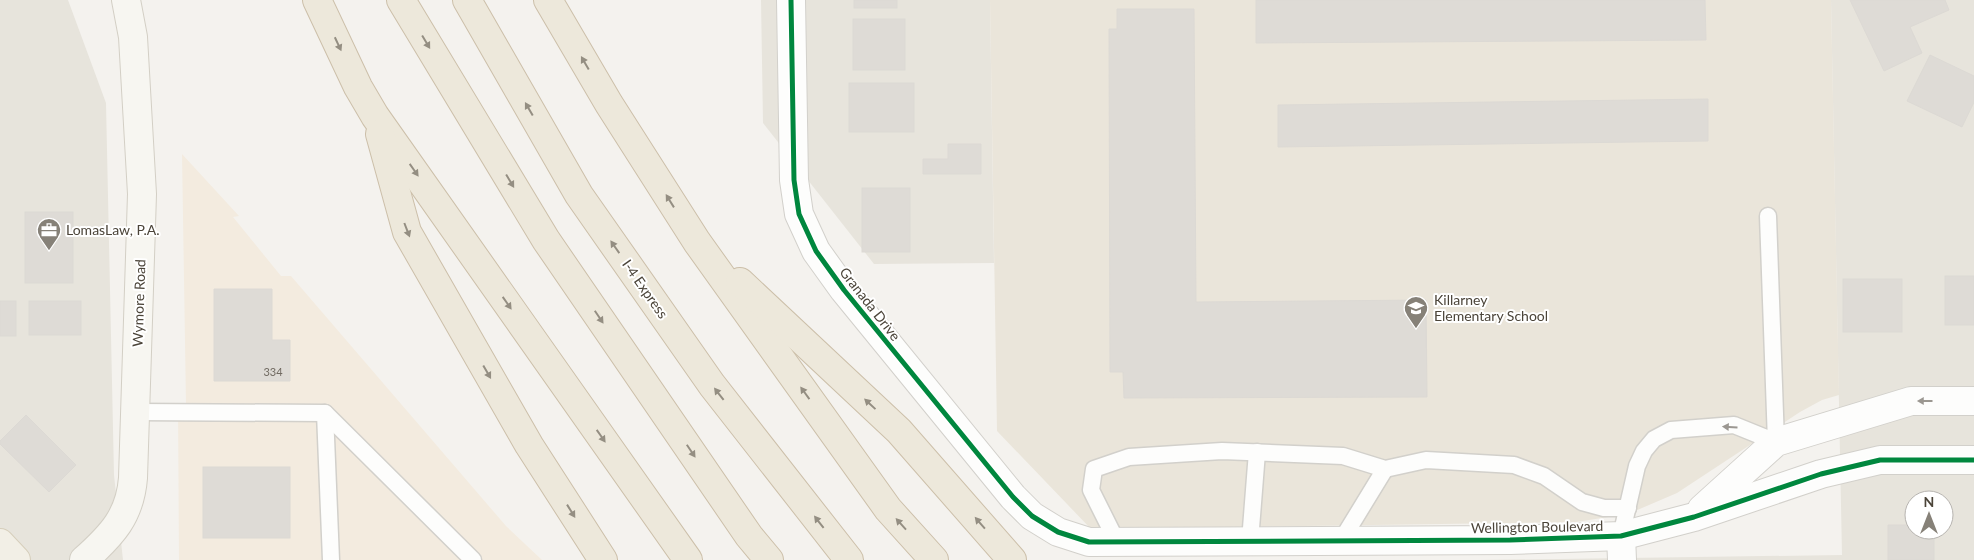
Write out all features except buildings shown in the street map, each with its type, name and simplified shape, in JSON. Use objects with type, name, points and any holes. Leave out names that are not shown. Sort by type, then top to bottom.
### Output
[{"type":"highway","points":[[317,0],[358,87],[375,116],[688,560]]},
{"type":"highway","points":[[401,0],[546,240],[749,536],[769,560]]},
{"type":"highway","points":[[548,0],[609,104],[696,242],[888,509],[934,560]]},
{"type":"highway","name":"I-4 Express","points":[[473,10],[579,195],[712,385],[849,560]]},
{"type":"highway","points":[[375,116],[407,232],[529,445],[603,560]]},
{"type":"highway","points":[[696,242],[899,431],[1012,560]]},
{"type":"main road","name":"Wymore Road","points":[[84,560],[108,538],[124,516],[132,495],[142,194],[132,38],[126,0]]},
{"type":"main road","points":[[0,543],[16,560]]},
{"type":"street","name":"Granada Drive","points":[[791,0],[794,180],[799,214],[816,251],[844,290],[1013,497],[1032,516],[1058,532],[1089,542]]},
{"type":"street","name":"Wellington Boulevard","points":[[1694,517],[1776,442],[1911,401],[1974,401]]},
{"type":"street","name":"Wellington Boulevard","points":[[1089,542],[1510,540],[1621,548],[1694,517],[1820,474],[1880,460],[1974,460]]},
{"type":"lane","points":[[1621,548],[1637,466],[1644,451],[1654,439],[1671,430],[1734,425],[1776,442],[1768,216]]},
{"type":"lane","points":[[136,412],[326,413],[473,560]]},
{"type":"lane","points":[[326,413],[331,560]]},
{"type":"lane","points":[[1117,542],[1091,490],[1094,469],[1129,457],[1222,450],[1343,456],[1385,469],[1426,460],[1514,465],[1544,476],[1582,502],[1604,508],[1628,508]]},
{"type":"lane","points":[[1250,541],[1257,452]]},
{"type":"lane","points":[[1341,541],[1385,469]]},
{"type":"shaded area","points":[[0,0],[68,0],[106,103],[114,475],[123,560],[0,560]]},
{"type":"shaded area","points":[[761,0],[990,0],[994,263],[874,264],[763,123]]},
{"type":"shaded area","name":"Killarney Elementary School","points":[[990,0],[1831,0],[1839,395],[1822,400],[1800,412],[1677,493],[1628,514],[1576,522],[1091,529],[997,431]]},
{"type":"shaded area","points":[[1831,0],[1974,0],[1974,560],[1479,560],[1842,555]]},
{"type":"shaded area","points":[[182,154],[239,216],[233,217],[281,276],[291,276],[506,526],[542,560],[179,560],[178,404],[186,404]]},
{"type":"cycle path","points":[[791,0],[794,180],[799,214],[816,251],[844,290],[1013,497],[1032,516],[1058,532],[1089,542],[1510,540],[1621,536],[1694,517],[1821,474],[1880,460],[1974,460]]},
{"type":"place","name":"LomasLaw, P.A.","points":[[49,251]]},
{"type":"place","name":"Killarney Elementary School","points":[[1416,329]]}]
